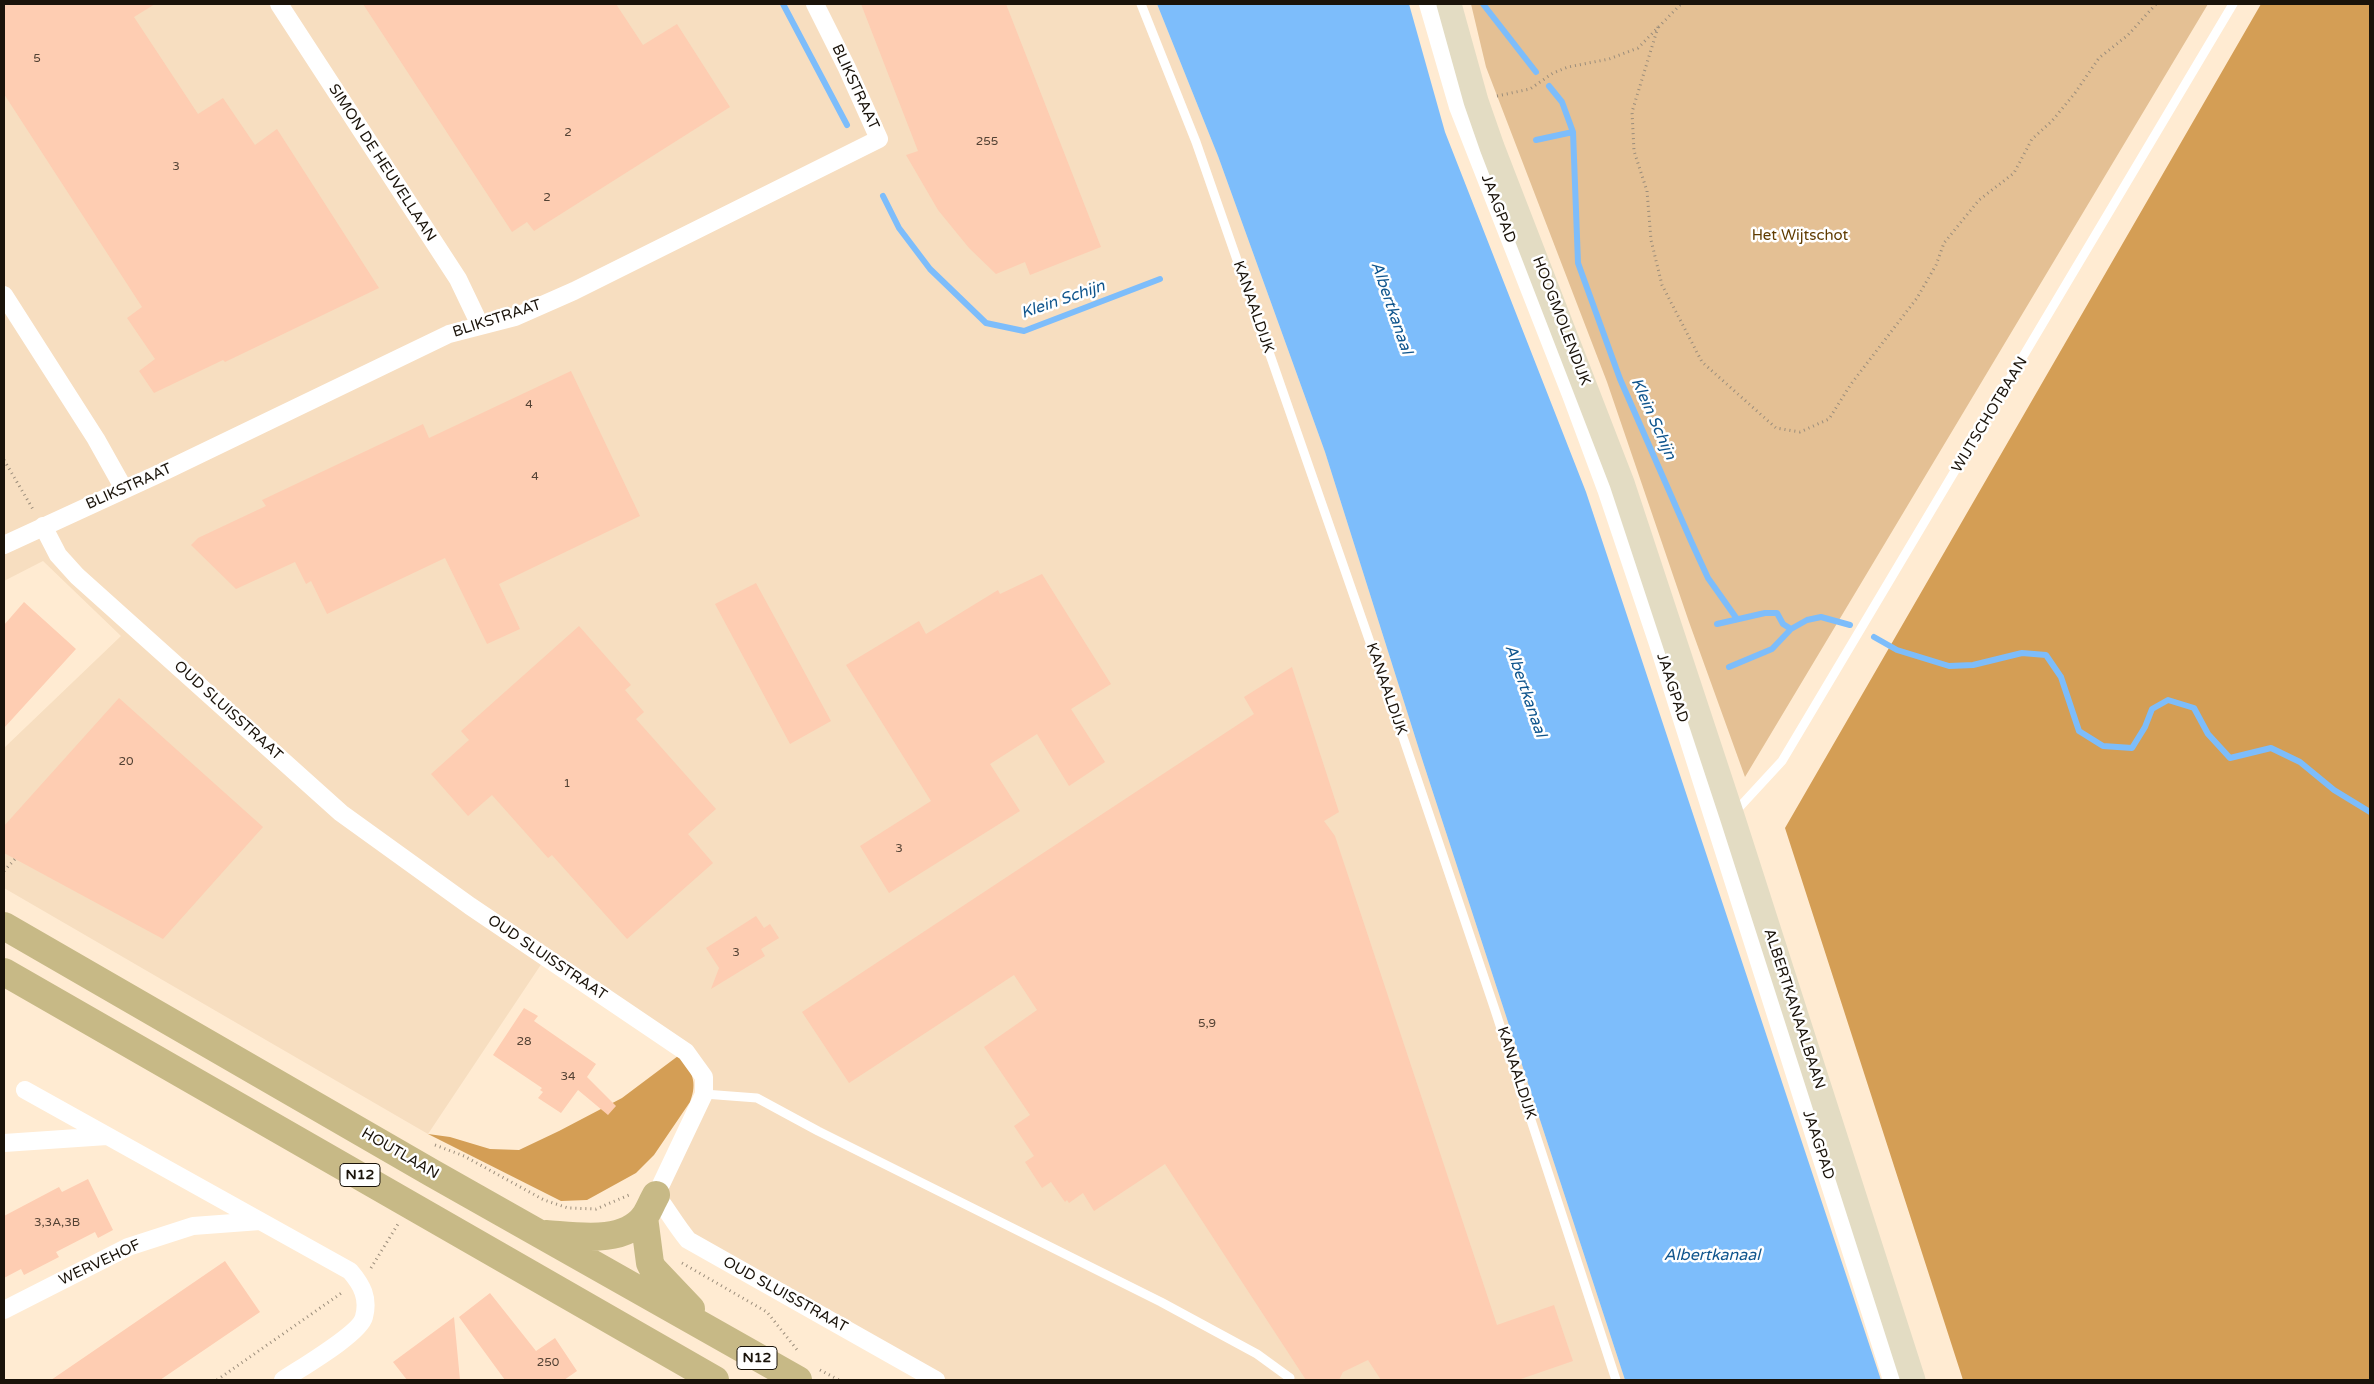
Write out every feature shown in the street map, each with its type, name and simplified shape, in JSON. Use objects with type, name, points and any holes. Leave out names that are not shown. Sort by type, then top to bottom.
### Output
[{"type":"main road","name":"HOUTLAAN","points":[[4,926],[717,1335],[808,1374]]},
{"type":"main road","name":"N12","points":[[4,972],[715,1380]]},
{"type":"main road","points":[[539,1234],[608,1235],[626,1231],[649,1219],[650,1263],[658,1276],[717,1335]]},
{"type":"street","name":"SIMON DE HEUVELLAAN","points":[[279,4],[458,279],[480,326]]},
{"type":"street","name":"BLIKSTRAAT","points":[[4,545],[449,334],[515,317],[574,291],[879,139],[848,68],[815,4]]},
{"type":"street","name":"JAAGPAD","points":[[1428,4],[1458,107],[1606,489],[1658,644],[1892,1380]]},
{"type":"street","name":"HOOGMOLENDIJK","points":[[1449,4],[1476,101],[1619,475],[1674,639]]},
{"type":"street","points":[[4,295],[96,439],[124,489]]},
{"type":"street","name":"OUD SLUISSTRAAT","points":[[43,526],[58,555],[77,576],[341,813],[470,906],[686,1052],[704,1077],[704,1094]]},
{"type":"street","name":"ALBERTKANAALBAAN","points":[[1674,639],[1913,1380]]},
{"type":"street","points":[[25,1090],[350,1271],[364,1288],[364,1318],[354,1332],[283,1380]]},
{"type":"street","points":[[649,1219],[704,1094]]},
{"type":"street","points":[[4,1143],[106,1136]]},
{"type":"street","name":"OUD SLUISSTRAAT","points":[[649,1219],[667,1210],[670,1219],[688,1240],[936,1380]]},
{"type":"street","name":"WERVEHOF","points":[[4,1310],[128,1247],[193,1226],[260,1221]]},
{"type":"lane","name":"KANAALDIJK","points":[[1141,4],[1196,142],[1405,743],[1616,1380]]},
{"type":"lane","name":"WIJTSCHOTBAAN","points":[[1732,816],[1782,762],[2233,4]]},
{"type":"lane","points":[[704,1094],[757,1098],[818,1131],[1161,1302],[1257,1354],[1290,1378]]},
{"type":"path","points":[[1476,101],[1530,89],[1560,70],[1609,59],[1638,48],[1681,4]]},
{"type":"path","points":[[1658,27],[1632,112],[1634,151],[1647,191],[1651,240],[1662,285],[1702,362],[1776,428],[1800,432],[1829,419],[1851,384],[1917,298],[1936,265],[1944,243],[1979,200],[2014,173],[2032,139],[2052,121],[2075,93],[2099,58],[2128,35],[2156,4]]},
{"type":"path","points":[[4,460],[43,526]]},
{"type":"path","points":[[4,871],[15,859]]},
{"type":"path","points":[[217,1380],[338,1295],[361,1284],[410,1204]]},
{"type":"path","points":[[568,1208],[596,1209]]},
{"type":"path","points":[[649,1219],[767,1312],[800,1354]]},
{"type":"path","points":[[808,1374],[839,1380]]},
{"type":"shaded area","points":[[4,4],[1157,4],[1218,156],[1325,452],[1423,762],[1625,1380],[936,1380],[688,1240],[656,1195],[699,1109],[696,1064],[546,957],[428,1134],[4,888],[4,748],[121,636],[43,561],[4,581]]},
{"type":"shaded area","points":[[2261,4],[2370,4],[2370,1380],[1963,1380],[1785,828]]},
{"type":"shaded area","points":[[678,1056],[687,1066],[692,1077],[693,1088],[690,1102],[654,1155],[636,1173],[587,1200],[561,1201],[428,1134],[450,1137],[490,1149],[519,1150],[622,1098]]},
{"type":"green space","name":"Het Wijtschot","points":[[1471,4],[2208,4],[1745,777],[1689,622],[1607,382],[1486,67]]},
{"type":"water","name":"Albertkanaal","points":[[1157,4],[1409,4],[1445,132],[1586,492],[1881,1380],[1625,1380],[1423,762],[1325,452],[1218,156]]},
{"type":"building","points":[[4,4],[155,4],[134,17],[198,114],[223,98],[255,145],[277,129],[379,288],[225,362],[223,360],[154,393],[139,371],[155,359],[127,318],[142,307],[4,94]]},
{"type":"building","points":[[363,4],[616,4],[643,45],[677,24],[730,107],[534,231],[527,222],[512,232]]},
{"type":"building","points":[[861,4],[1006,4],[1101,247],[1030,275],[1025,262],[996,274],[969,248],[938,210],[906,155],[918,151]]},
{"type":"building","points":[[571,371],[640,516],[499,584],[520,629],[487,644],[445,558],[327,614],[311,581],[306,584],[295,562],[236,589],[191,545],[198,538],[266,506],[262,500],[423,424],[429,438]]},
{"type":"building","points":[[1042,574],[1111,684],[1071,709],[1105,762],[1069,786],[1037,734],[990,764],[1020,811],[889,893],[860,846],[931,801],[846,665],[919,621],[926,634],[998,590],[1000,594]]},
{"type":"building","points":[[756,583],[831,721],[790,744],[715,604]]},
{"type":"building","points":[[24,602],[76,649],[4,728],[4,625]]},
{"type":"building","points":[[579,626],[631,685],[625,690],[644,712],[636,719],[716,809],[688,834],[713,863],[627,939],[552,855],[548,858],[492,795],[468,816],[431,774],[469,740],[461,731]]},
{"type":"building","points":[[1292,667],[1339,812],[1324,821],[1335,836],[1497,1325],[1554,1305],[1573,1361],[1518,1380],[1381,1380],[1368,1360],[1343,1372],[1339,1380],[1306,1380],[1165,1164],[1094,1211],[1083,1193],[1069,1203],[1067,1200],[1065,1202],[1051,1182],[1042,1188],[1025,1162],[1034,1156],[1014,1126],[1030,1115],[984,1047],[1037,1010],[1014,975],[849,1083],[802,1012],[1254,714],[1244,697]]},
{"type":"building","points":[[119,698],[263,827],[163,939],[4,853],[4,826]]},
{"type":"building","points":[[756,916],[764,928],[770,924],[779,938],[761,949],[765,956],[711,989],[719,968],[706,948]]},
{"type":"building","points":[[524,1008],[538,1016],[534,1021],[596,1064],[587,1077],[616,1106],[608,1115],[578,1090],[561,1113],[538,1098],[543,1092],[540,1090],[542,1088],[493,1055]]},
{"type":"building","points":[[88,1179],[113,1230],[98,1238],[95,1232],[56,1252],[59,1257],[24,1275],[21,1269],[4,1278],[4,1216],[59,1187],[62,1192]]},
{"type":"building","points":[[225,1261],[260,1312],[160,1380],[51,1380]]},
{"type":"building","points":[[490,1293],[536,1351],[555,1338],[577,1371],[564,1380],[505,1380],[459,1317]]},
{"type":"building","points":[[454,1317],[460,1380],[407,1380],[393,1362]]},
{"type":"waterway","name":"Klein Schijn","points":[[783,4],[847,125]]},
{"type":"waterway","points":[[1483,4],[1536,72]]},
{"type":"waterway","points":[[1549,86],[1562,102],[1573,132]]},
{"type":"waterway","name":"Klein Schijn","points":[[1536,140],[1573,132],[1578,263],[1620,379],[1691,541],[1708,578],[1737,619]]},
{"type":"waterway","name":"Klein Schijn","points":[[883,196],[899,228],[930,269],[986,323],[1024,331],[1160,279]]},
{"type":"waterway","name":"Klein Schijn","points":[[1717,624],[1765,613],[1777,613],[1783,624],[1791,629]]},
{"type":"waterway","points":[[1729,667],[1772,649],[1791,629],[1807,620],[1821,617],[1850,625]]},
{"type":"waterway","name":"Klein Schijn","points":[[1874,637],[1897,650],[1949,666],[1973,665],[2022,653],[2046,655],[2061,677],[2079,731],[2103,746],[2132,748],[2145,727],[2152,709],[2168,700],[2194,708],[2208,734],[2230,758],[2271,748],[2300,762],[2334,790],[2370,812]]}]
